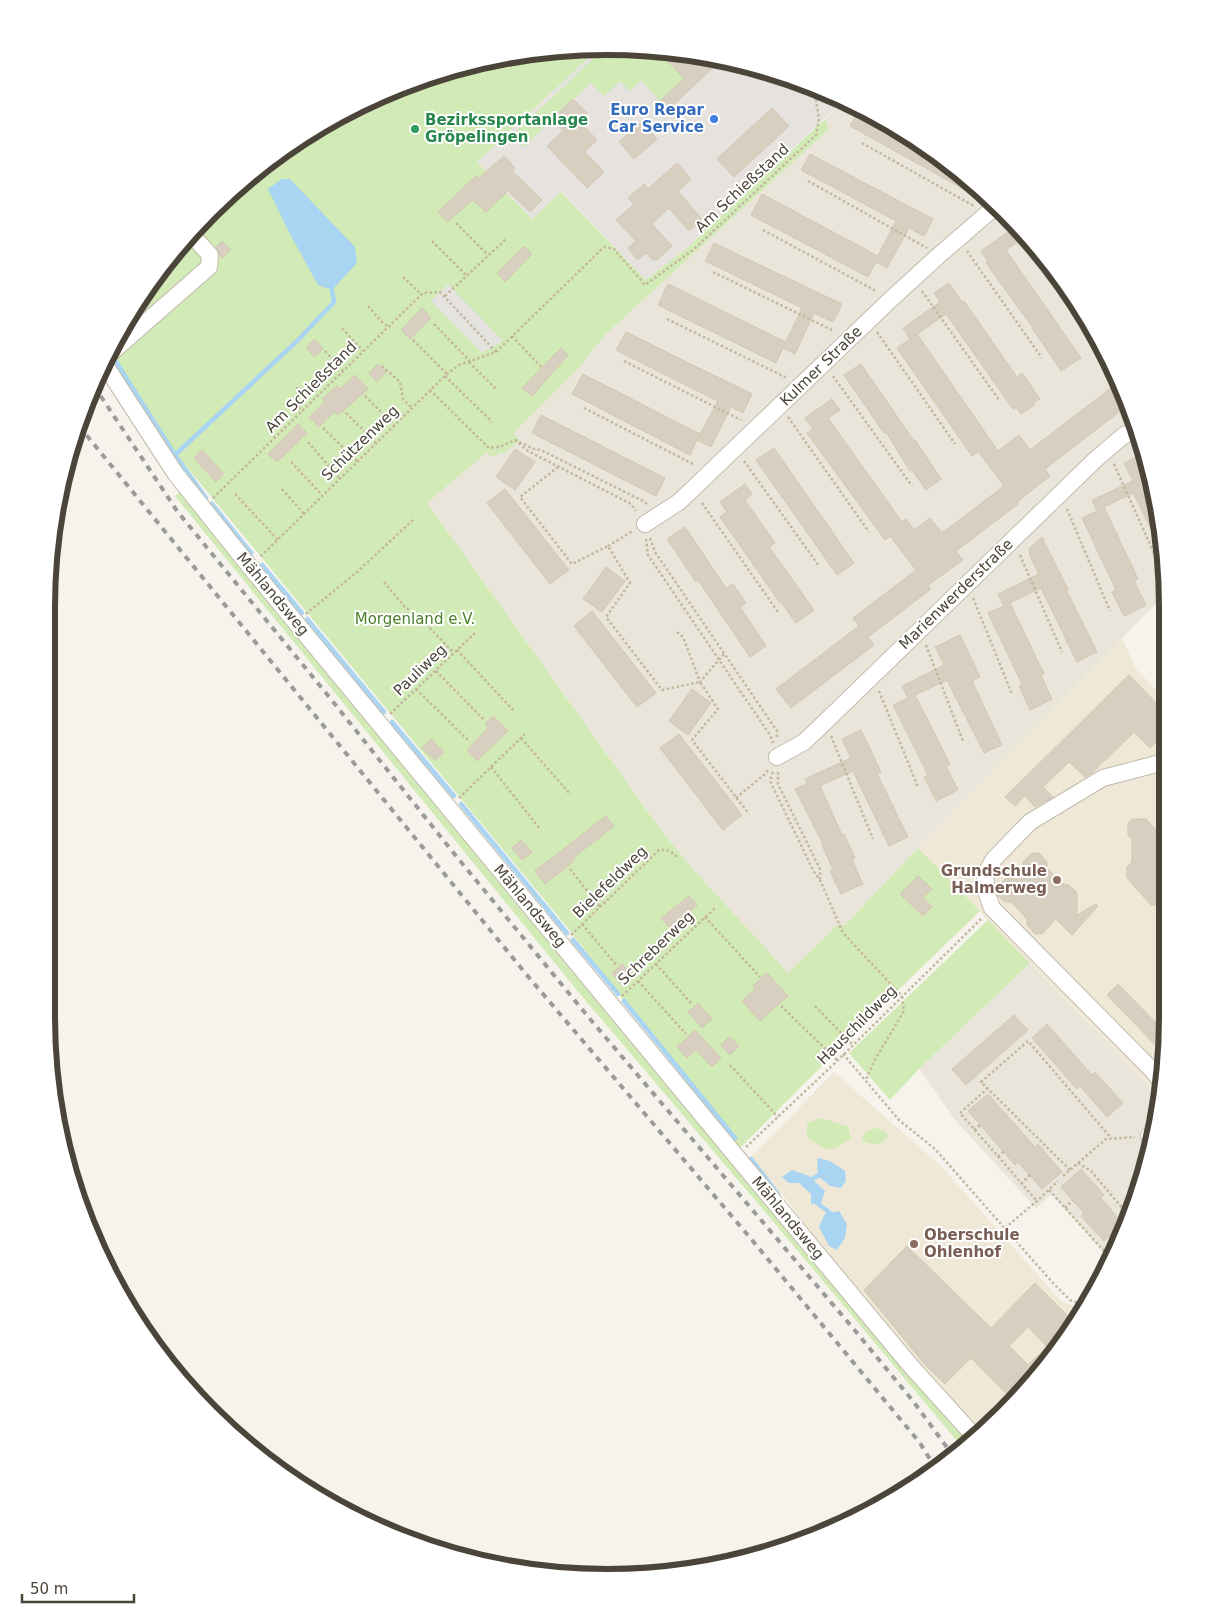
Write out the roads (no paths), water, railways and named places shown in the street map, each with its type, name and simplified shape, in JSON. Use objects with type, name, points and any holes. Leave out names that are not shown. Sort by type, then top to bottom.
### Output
[{"type":"street","name":"Kulmer Straße","points":[[639,527],[679,502],[889,301],[990,211]]},
{"type":"street","points":[[123,342],[209,267],[210,256],[196,239]]},
{"type":"street","name":"Mählandsweg","points":[[109,371],[175,473],[250,567],[910,1365],[971,1432]]},
{"type":"street","name":"Marienwerderstraße","points":[[777,757],[804,742],[1010,541],[1107,449],[1130,432]]},
{"type":"street","points":[[1156,1075],[992,908],[987,894],[985,875],[994,859],[1030,822],[1103,778],[1159,763]]},
{"type":"water","points":[[282,179],[290,179],[355,247],[357,263],[332,290],[318,285],[268,189]]},
{"type":"water","points":[[818,1158],[830,1161],[845,1171],[846,1181],[841,1188],[830,1186],[818,1176]]},
{"type":"water","points":[[792,1170],[809,1176],[825,1191],[821,1203],[811,1204],[811,1194],[799,1183],[789,1183],[782,1177]]},
{"type":"water","points":[[839,1211],[847,1224],[845,1238],[837,1250],[829,1246],[819,1227],[825,1214]]},
{"type":"waterway","points":[[175,455],[297,341],[334,302],[332,290]]},
{"type":"waterway","points":[[114,359],[175,455],[206,498]]},
{"type":"waterway","points":[[212,504],[251,553]]},
{"type":"waterway","points":[[262,565],[302,613]]},
{"type":"waterway","points":[[307,619],[384,712]]},
{"type":"waterway","points":[[392,722],[454,796]]},
{"type":"waterway","points":[[461,804],[567,933]]},
{"type":"waterway","points":[[573,940],[618,994]]},
{"type":"waterway","points":[[624,1001],[735,1138]]},
{"type":"waterway","points":[[751,1159],[778,1194]]},
{"type":"waterway","points":[[812,1179],[818,1176]]},
{"type":"waterway","points":[[817,1203],[830,1213]]},
{"type":"railway","points":[[98,393],[177,511],[590,1019],[852,1327],[913,1401],[949,1450]]},
{"type":"railway","points":[[84,432],[526,974],[752,1240],[920,1443],[932,1463]]},
{"type":"place","name":"Euro Repar Car Service","points":[[714,119]]},
{"type":"place","name":"Bezirkssportanlage Gröpelingen","points":[[415,129]]},
{"type":"place","name":"Grundschule Halmerweg","points":[[1057,880]]},
{"type":"place","name":"Oberschule Ohlenhof","points":[[914,1244]]},
{"type":"park label","name":"Morgenland e.V.","points":[[415,619]]}]
